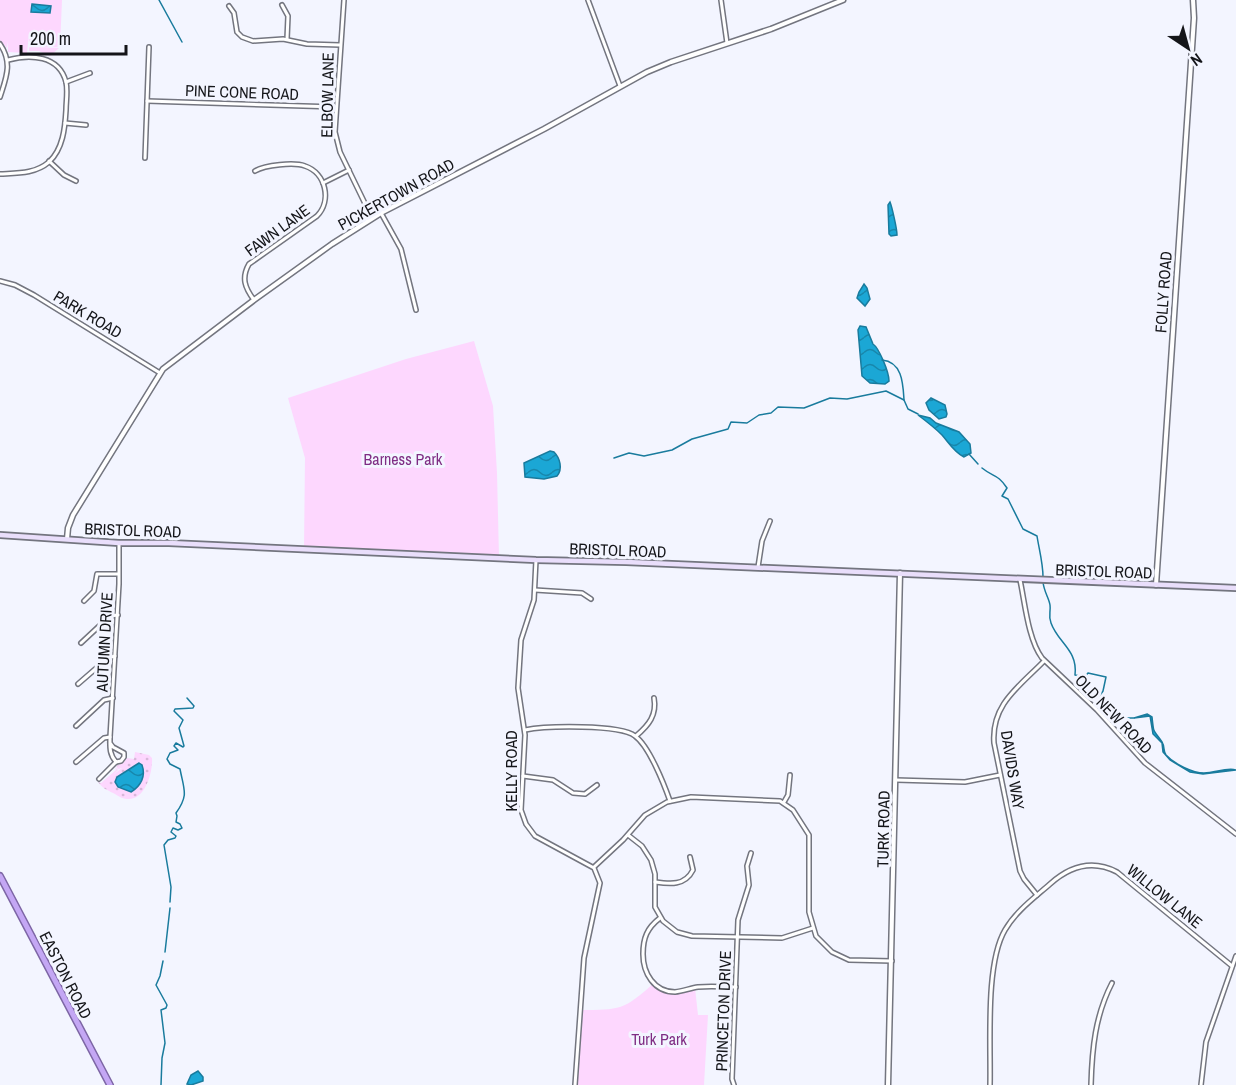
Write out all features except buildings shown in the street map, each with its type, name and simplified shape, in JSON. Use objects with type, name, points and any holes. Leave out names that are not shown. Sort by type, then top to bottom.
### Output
[{"type":"highway","name":"EASTON ROAD","points":[[0,876],[110,1085]]},
{"type":"main road","name":"BRISTOL ROAD","points":[[0,535],[119,543],[292,548],[1236,588]]},
{"type":"street","name":"ELBOW LANE","points":[[344,0],[335,122],[337,143],[372,219]]},
{"type":"street","points":[[588,0],[620,86]]},
{"type":"street","points":[[721,0],[727,44]]},
{"type":"street","name":"PICKERTOWN ROAD","points":[[67,539],[73,515],[160,373],[254,300],[332,244],[381,213],[663,65],[727,44],[843,0]]},
{"type":"street","name":"FOLLY ROAD","points":[[1156,585],[1194,18],[1193,0]]},
{"type":"street","points":[[282,5],[288,16],[287,39]]},
{"type":"street","points":[[229,6],[234,13],[235,28],[242,38],[256,42],[287,39],[307,44],[340,45]]},
{"type":"street","points":[[0,44],[8,60],[8,75],[1,88],[0,98]]},
{"type":"street","points":[[145,158],[149,47]]},
{"type":"street","points":[[0,174],[31,171],[49,161],[61,145],[66,123],[66,82],[58,69],[45,58],[31,56],[8,60]]},
{"type":"street","points":[[66,82],[90,73]]},
{"type":"street","name":"PINE CONE ROAD","points":[[147,100],[336,107]]},
{"type":"street","points":[[66,123],[86,125]]},
{"type":"street","points":[[49,161],[63,175],[76,181]]},
{"type":"street","points":[[255,171],[269,166],[301,165],[315,171],[322,183],[349,170]]},
{"type":"street","name":"FAWN LANE","points":[[254,300],[244,283],[244,273],[249,264],[321,213],[326,200],[322,183]]},
{"type":"street","points":[[381,213],[401,249],[416,310]]},
{"type":"street","name":"PARK ROAD","points":[[0,281],[24,289],[160,373]]},
{"type":"street","points":[[758,567],[762,541],[770,520]]},
{"type":"street","name":"AUTUMN DRIVE","points":[[110,742],[125,755],[121,761],[116,762],[111,754],[110,742],[118,615],[119,543]]},
{"type":"street","name":"KELLY ROAD","points":[[536,560],[532,605],[521,640],[518,688],[525,730],[521,810],[528,828],[538,838],[594,868]]},
{"type":"street","name":"TURK ROAD","points":[[888,1085],[900,573]]},
{"type":"street","points":[[84,601],[94,591],[97,574],[118,574]]},
{"type":"street","name":"OLD NEW ROAD","points":[[1020,580],[1034,644],[1044,661],[1097,710],[1145,764],[1236,834]]},
{"type":"street","points":[[534,590],[582,593],[591,599]]},
{"type":"street","points":[[81,643],[110,616],[118,615]]},
{"type":"street","points":[[78,684],[107,658],[115,656]]},
{"type":"street","name":"DAVIDS WAY","points":[[1037,895],[1020,871],[994,743],[996,718],[1006,699],[1044,661]]},
{"type":"street","points":[[76,726],[106,698],[113,698]]},
{"type":"street","points":[[636,736],[651,720],[656,707],[654,698]]},
{"type":"street","points":[[525,730],[545,727],[626,731],[636,736],[648,753],[670,801]]},
{"type":"street","points":[[76,762],[103,738],[110,737]]},
{"type":"street","points":[[99,779],[116,762]]},
{"type":"street","points":[[784,803],[788,795],[790,775]]},
{"type":"street","points":[[896,780],[965,782],[1000,775]]},
{"type":"street","points":[[523,776],[553,780],[577,794],[585,794],[597,785]]},
{"type":"street","points":[[575,1085],[584,958],[600,883],[594,868],[645,815],[670,801],[691,797],[774,800],[794,810],[809,835],[808,904],[813,928],[823,944],[837,955],[854,962],[892,962]]},
{"type":"street","points":[[628,835],[639,843],[651,860],[654,869],[655,907],[660,918],[670,928],[684,935],[782,938],[813,928]]},
{"type":"street","name":"PRINCETON DRIVE","points":[[734,1085],[732,1079],[738,920],[749,885],[747,866],[751,853]]},
{"type":"street","points":[[655,882],[675,883],[688,878],[693,866],[690,857]]},
{"type":"street","name":"WILLOW LANE","points":[[990,1085],[993,969],[996,951],[1008,924],[1019,911],[1059,876],[1075,867],[1094,865],[1111,869],[1124,876],[1232,966]]},
{"type":"street","points":[[660,918],[649,928],[643,944],[645,970],[654,983],[665,990],[675,992],[698,987],[736,987]]},
{"type":"street","points":[[1202,1085],[1206,1042],[1236,956]]},
{"type":"street","points":[[1091,1085],[1094,1037],[1098,1018],[1112,983]]},
{"type":"green space","points":[[0,0],[62,0],[60,47],[39,47],[59,48],[50,56],[39,51],[29,51],[29,34],[27,53],[8,52],[8,41],[7,48],[0,40]]},
{"type":"green space","name":"Barness Park","points":[[474,341],[493,406],[499,557],[304,549],[305,458],[288,398],[406,359]]},
{"type":"green space","points":[[135,752],[149,755],[152,758],[147,784],[139,795],[125,799],[101,786],[98,782],[101,783],[116,770],[115,767],[118,770],[113,775],[122,768],[118,769],[116,766],[127,758],[134,759]]},
{"type":"green space","name":"Turk Park","points":[[654,983],[674,990],[695,988],[698,1015],[708,1015],[704,1085],[575,1085],[580,1010],[621,1007]]},
{"type":"water","points":[[32,4],[51,6],[50,13],[31,12]]},
{"type":"water","points":[[890,202],[897,235],[891,236],[888,205]]},
{"type":"water","points":[[864,284],[870,299],[865,306],[857,298]]},
{"type":"water","points":[[860,326],[866,327],[883,361],[889,381],[885,384],[870,383],[862,376],[858,330]]},
{"type":"water","points":[[931,398],[945,405],[946,417],[939,419],[929,410],[926,403]]},
{"type":"water","points":[[918,415],[930,418],[936,423],[959,432],[970,444],[971,453],[964,457],[960,455],[939,432]]},
{"type":"water","points":[[550,451],[554,452],[559,460],[560,470],[557,476],[544,479],[525,477],[524,463]]},
{"type":"water","points":[[1147,714],[1152,717],[1154,730],[1163,744],[1165,753],[1174,762],[1200,773],[1236,770],[1203,774],[1190,772],[1170,760],[1163,752],[1162,743],[1153,734],[1150,716],[1134,718]]},
{"type":"water","points":[[139,763],[142,765],[143,773],[138,787],[131,792],[118,787],[115,782],[117,777]]},
{"type":"water","points":[[198,1071],[203,1081],[187,1084],[191,1075]]},
{"type":"waterway","points":[[159,0],[182,42]]},
{"type":"waterway","points":[[882,360],[894,365],[898,370],[904,400]]},
{"type":"waterway","points":[[614,458],[629,453],[644,456],[672,450],[692,439],[728,429],[731,422],[747,423],[759,415],[771,413],[778,407],[804,408],[830,398],[847,399],[886,391],[904,400],[908,409],[918,414]]},
{"type":"waterway","points":[[969,454],[978,464]]},
{"type":"waterway","points":[[982,468],[1004,483],[1007,488],[1002,496],[1008,499],[1023,529],[1037,536],[1043,577]]},
{"type":"waterway","points":[[1043,582],[1050,605],[1050,621],[1074,659],[1075,675],[1085,677],[1088,673],[1106,677],[1099,697],[1118,709],[1126,718],[1134,718]]},
{"type":"waterway","points":[[170,902],[171,887],[164,845],[168,840],[175,838],[176,836],[171,832],[173,828],[178,830],[182,828],[176,822],[176,813],[183,801],[184,792],[180,769],[170,764],[167,759],[170,753],[178,750],[174,746],[176,743],[184,746],[179,728],[183,720],[174,711],[175,709],[193,708],[194,706],[187,698]]},
{"type":"waterway","points":[[165,952],[170,908]]},
{"type":"waterway","points":[[161,1085],[165,1043],[161,1010],[167,1005],[156,985],[163,961]]}]
